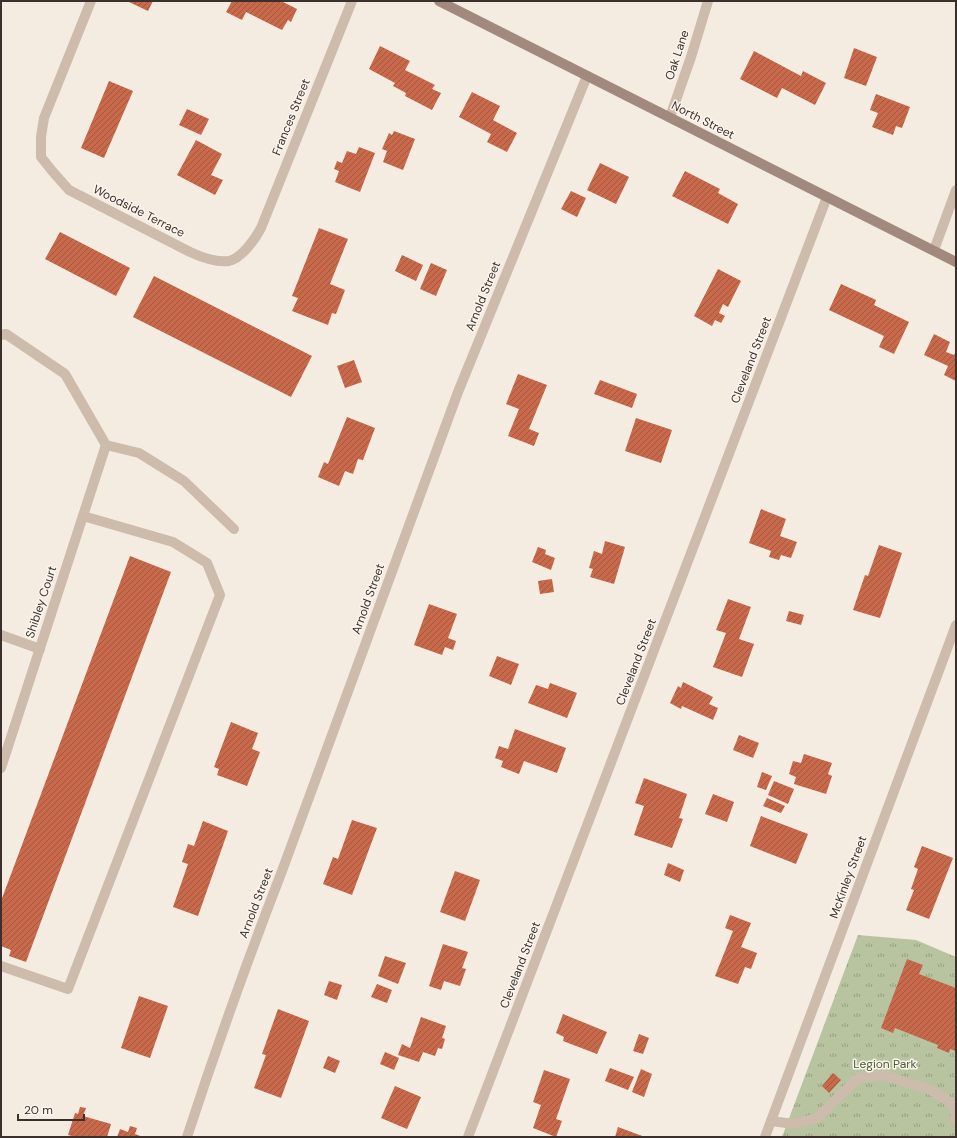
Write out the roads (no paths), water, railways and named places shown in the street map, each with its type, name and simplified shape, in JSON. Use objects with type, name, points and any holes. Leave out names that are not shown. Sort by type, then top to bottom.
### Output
[{"type":"main road","name":"North Street","points":[[439,1],[956,262]]},
{"type":"street","name":"Woodside Terrace","points":[[91,1],[44,118],[41,137],[42,157],[53,172],[70,190],[190,252],[208,259],[229,261],[242,253],[253,241]]},
{"type":"street","name":"Frances Street","points":[[253,241],[261,228],[352,1]]},
{"type":"street","name":"Oak Lane","points":[[670,118],[708,1]]},
{"type":"street","name":"Arnold Street","points":[[187,1137],[203,1088],[266,913],[458,392],[587,76]]},
{"type":"street","points":[[934,250],[956,190]]},
{"type":"street","name":"Cleveland Street","points":[[468,1137],[827,197]]},
{"type":"street","points":[[1,335],[6,334],[65,374],[106,445],[139,453],[184,481],[234,529]]},
{"type":"street","name":"Shibley Court","points":[[1,768],[106,445]]},
{"type":"street","points":[[1,966],[68,989],[220,596],[207,563],[173,542],[83,516]]},
{"type":"street","name":"McKinley Street","points":[[765,1137],[956,625]]},
{"type":"street","points":[[1,635],[40,649]]},
{"type":"street","points":[[771,1121],[794,1124],[817,1118],[858,1078],[883,1075],[931,1090],[954,1105],[956,1120]]},
{"type":"park label","name":"Legion Park","points":[[885,1064]]}]
